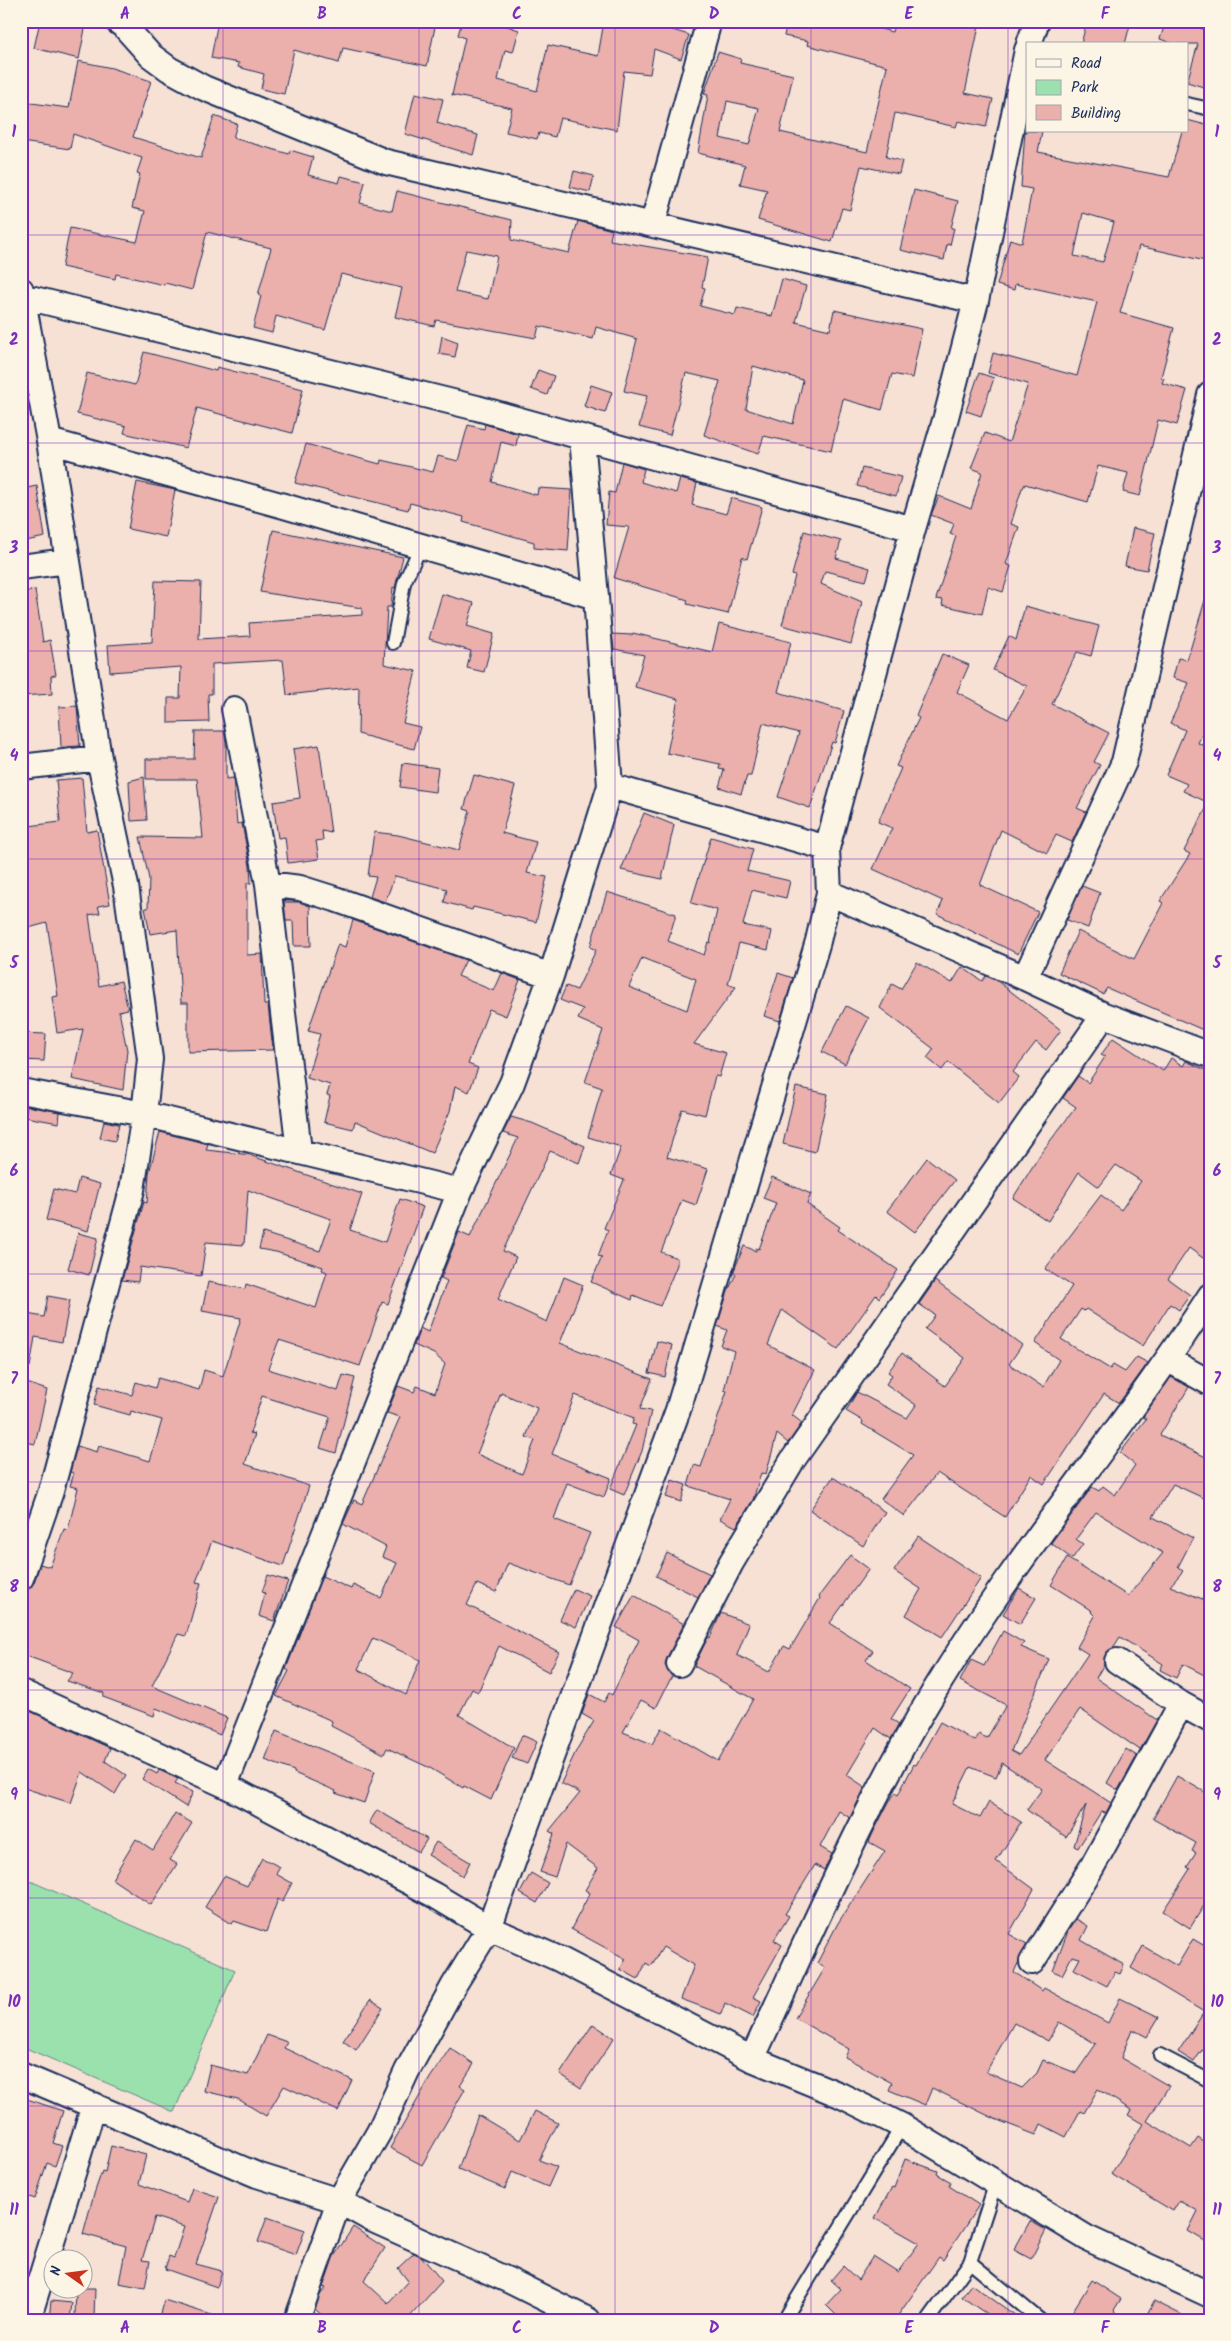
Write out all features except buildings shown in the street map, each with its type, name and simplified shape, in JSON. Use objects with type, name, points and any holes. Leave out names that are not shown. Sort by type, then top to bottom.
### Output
[{"type":"street","points":[[653,223],[709,21]]},
{"type":"street","points":[[1030,42],[1037,21]]},
{"type":"street","points":[[124,23],[150,55],[169,69],[204,88],[386,162],[653,223],[976,301]]},
{"type":"street","points":[[296,2320],[338,2201],[378,2132],[407,2071],[454,1984],[489,1928],[678,1410],[815,951],[829,893],[827,848],[913,529],[946,417],[976,301],[1026,55]]},
{"type":"street","points":[[21,1578],[51,1491],[132,1190],[144,1114],[150,1059],[126,886],[99,758],[49,441],[22,293],[477,408],[913,529]]},
{"type":"street","points":[[1025,978],[1124,762],[1210,394]]},
{"type":"street","points":[[225,1785],[460,1191],[512,1083],[551,976],[610,786],[582,438]]},
{"type":"street","points":[[49,441],[596,597]]},
{"type":"street","points":[[21,567],[67,561]]},
{"type":"street","points":[[234,709],[268,884],[299,1151]]},
{"type":"street","points":[[21,767],[99,758]]},
{"type":"street","points":[[610,786],[827,848]]},
{"type":"street","points":[[268,884],[300,888],[335,898],[551,976]]},
{"type":"street","points":[[829,893],[1025,978],[1104,1015],[1210,1055]]},
{"type":"street","points":[[679,1664],[731,1563],[792,1461],[1104,1015]]},
{"type":"street","points":[[21,1091],[144,1114],[460,1191]]},
{"type":"street","points":[[752,2059],[890,1768],[936,1689],[992,1602],[1168,1360],[1210,1296]]},
{"type":"street","points":[[1168,1360],[1210,1383]]},
{"type":"street","points":[[1117,1661],[1181,1704],[1210,1720]]},
{"type":"street","points":[[21,1692],[225,1785],[434,1895],[489,1928],[559,1959],[752,2059],[840,2095],[902,2126],[1086,2238],[1210,2295]]},
{"type":"street","points":[[1032,1962],[1092,1867],[1181,1704]]},
{"type":"street","points":[[21,2075],[257,2175],[338,2201],[371,2219],[510,2280],[588,2320]]},
{"type":"street","points":[[28,2320],[94,2106]]},
{"type":"lane","points":[[1188,104],[1210,109]]},
{"type":"lane","points":[[393,644],[404,583],[421,546]]},
{"type":"lane","points":[[1160,2055],[1210,2081]]},
{"type":"lane","points":[[788,2319],[902,2126]]},
{"type":"lane","points":[[928,2320],[970,2262],[996,2182]]},
{"type":"lane","points":[[970,2262],[1040,2320]]},
{"type":"green space","points":[[21,1877],[235,1970],[174,2112],[21,2046]]}]
